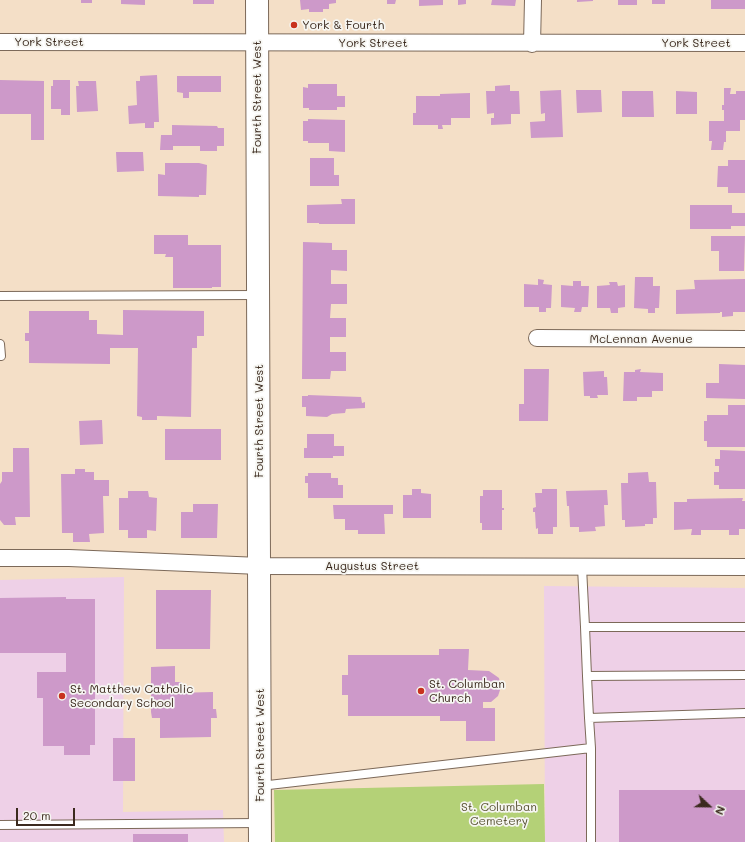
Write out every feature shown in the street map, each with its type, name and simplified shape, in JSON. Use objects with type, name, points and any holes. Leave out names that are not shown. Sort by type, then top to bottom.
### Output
[{"type":"street","name":"Fourth Street West","points":[[257,0],[260,833]]},
{"type":"street","points":[[532,44],[533,0]]},
{"type":"street","name":"York Street","points":[[0,42],[532,44],[745,43]]},
{"type":"street","name":"McLennan Avenue","points":[[537,338],[745,339]]},
{"type":"street","name":"Augustus Street","points":[[0,558],[69,558],[260,566],[745,566]]},
{"type":"lane","points":[[0,296],[258,295]]},
{"type":"lane","points":[[0,344],[0,356]]},
{"type":"lane","points":[[582,567],[591,748],[591,842]]},
{"type":"lane","points":[[585,628],[745,627]]},
{"type":"lane","points":[[587,676],[745,675]]},
{"type":"lane","points":[[590,718],[745,713]]},
{"type":"lane","points":[[260,786],[591,748]]},
{"type":"lane","points":[[0,825],[260,833]]},
{"type":"shaded area","name":"St. Matthew Catholic Secondary School","points":[[124,577],[123,812],[223,810],[224,842],[0,842],[0,580]]},
{"type":"shaded area","points":[[544,586],[745,588],[745,842],[545,842]]},
{"type":"green space","name":"St. Columban Cemetery","points":[[544,784],[545,842],[275,842],[274,790]]},
{"type":"building","points":[[81,0],[92,0],[92,3],[81,3]]},
{"type":"building","points":[[121,0],[145,0],[145,5],[121,4]]},
{"type":"building","points":[[193,0],[214,0],[214,4],[193,4]]},
{"type":"building","points":[[300,0],[336,0],[336,3],[329,4],[329,9],[323,9],[323,12],[309,12],[309,9],[301,10]]},
{"type":"building","points":[[387,0],[396,0],[395,4],[387,4]]},
{"type":"building","points":[[419,0],[443,0],[443,5],[419,6]]},
{"type":"building","points":[[458,0],[466,0],[466,4],[458,5]]},
{"type":"building","points":[[492,0],[516,0],[515,6],[491,5]]},
{"type":"building","points":[[577,0],[593,0],[593,1],[577,2]]},
{"type":"building","points":[[618,0],[637,0],[637,5],[618,5]]},
{"type":"building","points":[[652,0],[665,0],[665,4],[652,4]]},
{"type":"building","points":[[711,0],[745,0],[745,9],[711,9]]},
{"type":"building","points":[[157,75],[159,122],[154,122],[154,128],[145,128],[145,123],[129,124],[128,106],[137,105],[136,81],[140,81],[140,76]]},
{"type":"building","points":[[177,76],[221,76],[221,92],[189,92],[189,98],[183,98],[183,93],[177,92]]},
{"type":"building","points":[[0,80],[44,81],[44,140],[31,140],[31,114],[0,114]]},
{"type":"building","points":[[53,80],[70,80],[70,115],[61,115],[61,109],[51,109],[51,86],[53,86]]},
{"type":"building","points":[[78,81],[96,81],[98,111],[77,112],[76,86],[79,86]]},
{"type":"building","points":[[308,84],[337,84],[337,96],[345,96],[345,107],[337,107],[337,110],[309,110],[309,108],[303,108],[303,87],[308,88]]},
{"type":"building","points":[[510,85],[510,91],[519,91],[520,114],[511,114],[511,124],[491,125],[491,118],[494,118],[494,113],[487,114],[486,91],[495,91],[495,86]]},
{"type":"building","points":[[724,88],[731,88],[730,94],[736,94],[736,91],[745,91],[745,120],[740,120],[740,131],[726,131],[726,142],[724,142],[723,150],[711,150],[712,141],[709,141],[709,121],[724,121],[724,110],[722,110],[722,105],[724,105]]},
{"type":"building","points":[[561,90],[563,137],[531,138],[530,122],[545,121],[545,113],[541,114],[540,91]]},
{"type":"building","points":[[576,90],[601,90],[602,112],[577,113]]},
{"type":"building","points":[[622,91],[653,91],[654,117],[622,117]]},
{"type":"building","points":[[676,91],[697,92],[697,114],[676,114]]},
{"type":"building","points":[[470,93],[470,118],[451,118],[451,125],[442,125],[443,129],[438,129],[438,125],[413,125],[413,113],[416,113],[416,96],[440,96],[440,94]]},
{"type":"building","points":[[308,119],[345,120],[345,152],[329,151],[329,143],[308,143],[308,141],[303,141],[303,121],[308,121]]},
{"type":"building","points":[[172,125],[217,126],[218,128],[224,128],[224,146],[217,146],[217,151],[200,151],[200,146],[173,146],[173,150],[160,150],[161,135],[172,135]]},
{"type":"building","points":[[116,152],[143,152],[144,171],[117,172]]},
{"type":"building","points":[[310,158],[334,158],[334,175],[339,175],[339,186],[310,186]]},
{"type":"building","points":[[728,160],[745,160],[745,193],[728,193],[728,187],[717,187],[718,166],[728,166]]},
{"type":"building","points":[[165,163],[199,163],[207,165],[206,195],[199,195],[199,197],[158,196],[158,174],[165,175]]},
{"type":"building","points":[[341,199],[355,199],[355,224],[307,223],[307,205],[342,204]]},
{"type":"building","points":[[690,205],[732,205],[732,213],[745,213],[745,226],[731,226],[731,229],[690,229]]},
{"type":"building","points":[[154,235],[188,235],[188,245],[221,245],[221,287],[173,288],[173,257],[165,257],[166,254],[154,254]]},
{"type":"building","points":[[711,236],[745,236],[744,271],[719,271],[719,251],[711,251]]},
{"type":"building","points":[[303,242],[332,243],[332,250],[347,250],[347,271],[331,270],[331,284],[347,284],[347,304],[331,304],[330,318],[346,318],[346,337],[330,337],[330,352],[346,352],[346,371],[331,371],[330,379],[302,379]]},
{"type":"building","points":[[635,277],[653,277],[653,286],[660,286],[659,308],[655,308],[655,313],[648,313],[648,309],[634,308]]},
{"type":"building","points":[[538,279],[544,280],[543,284],[552,285],[551,308],[546,308],[546,312],[539,312],[539,307],[524,307],[524,284],[538,285]]},
{"type":"building","points":[[745,279],[745,312],[733,312],[733,316],[722,317],[722,312],[676,314],[676,290],[695,289],[694,280]]},
{"type":"building","points":[[573,281],[581,281],[581,286],[589,286],[588,307],[582,307],[581,312],[574,312],[575,308],[561,307],[561,285],[573,286]]},
{"type":"building","points":[[609,282],[617,282],[618,286],[625,285],[625,307],[618,308],[618,313],[611,313],[610,308],[597,308],[597,286],[610,285]]},
{"type":"building","points":[[123,310],[204,311],[204,336],[197,336],[197,348],[192,348],[191,417],[157,416],[157,420],[142,420],[142,417],[137,416],[138,348],[110,348],[110,364],[29,363],[29,341],[25,341],[25,333],[29,333],[29,311],[89,311],[89,320],[97,320],[97,334],[123,335]]},
{"type":"building","points":[[719,364],[745,365],[745,399],[706,398],[706,383],[719,383]]},
{"type":"building","points":[[524,369],[549,369],[548,421],[519,421],[519,404],[524,404]]},
{"type":"building","points":[[641,369],[640,372],[663,373],[663,391],[652,391],[652,397],[637,397],[637,401],[623,401],[624,372],[635,372],[635,370]]},
{"type":"building","points":[[604,371],[604,377],[607,377],[608,395],[597,395],[598,398],[584,396],[583,372]]},
{"type":"building","points":[[302,396],[361,397],[362,403],[365,402],[365,408],[346,409],[345,413],[332,414],[327,417],[306,416],[306,407],[302,407]]},
{"type":"building","points":[[728,405],[745,405],[745,447],[707,447],[707,441],[704,441],[704,421],[707,421],[707,415],[728,415]]},
{"type":"building","points":[[102,420],[103,444],[80,445],[79,421]]},
{"type":"building","points":[[165,429],[221,429],[221,460],[165,460]]},
{"type":"building","points":[[307,434],[334,434],[334,446],[344,446],[344,456],[333,456],[333,458],[304,458],[304,448],[307,448]]},
{"type":"building","points":[[13,448],[29,448],[30,517],[15,517],[16,525],[4,525],[0,520],[0,484],[2,481],[2,472],[13,472]]},
{"type":"building","points":[[720,450],[745,451],[745,489],[719,489],[719,485],[714,485],[714,472],[719,472],[719,466],[715,466],[715,459],[720,459]]},
{"type":"building","points":[[75,469],[85,469],[85,472],[94,472],[94,480],[109,480],[109,496],[103,496],[104,533],[89,534],[90,542],[73,542],[73,533],[62,533],[61,474],[75,474]]},
{"type":"building","points":[[648,472],[649,482],[656,482],[657,518],[653,518],[653,524],[625,527],[625,520],[622,520],[621,483],[628,483],[628,473]]},
{"type":"building","points":[[308,473],[331,473],[331,478],[338,478],[338,485],[343,485],[343,498],[308,498],[308,483],[305,483],[305,476],[308,476]]},
{"type":"building","points":[[412,489],[421,489],[421,493],[431,494],[431,518],[403,518],[403,495],[412,495]]},
{"type":"building","points":[[542,489],[557,489],[557,527],[553,527],[553,534],[538,534],[538,528],[536,529],[535,512],[533,512],[533,508],[536,507],[535,493],[542,493]]},
{"type":"building","points":[[483,490],[502,490],[502,508],[504,508],[504,510],[502,510],[502,530],[482,530],[482,523],[480,523],[480,496],[483,496]]},
{"type":"building","points":[[607,490],[608,505],[604,505],[605,526],[595,527],[596,531],[579,532],[579,527],[570,527],[569,506],[567,506],[566,491]]},
{"type":"building","points":[[128,491],[148,491],[149,497],[157,498],[156,531],[147,530],[147,538],[128,538],[128,530],[119,530],[119,498],[128,498]]},
{"type":"building","points":[[743,498],[742,501],[745,501],[745,529],[739,529],[739,535],[729,535],[729,530],[701,530],[701,535],[691,535],[692,529],[674,530],[674,502],[687,502],[687,499]]},
{"type":"building","points":[[193,504],[218,504],[217,538],[181,538],[181,512],[193,512]]},
{"type":"building","points":[[333,505],[393,505],[393,514],[384,514],[385,534],[358,534],[358,530],[345,530],[345,519],[334,519]]},
{"type":"building","points":[[156,590],[211,590],[210,649],[156,649]]},
{"type":"building","points":[[66,597],[66,599],[95,599],[95,745],[90,745],[90,755],[64,755],[64,746],[43,746],[43,698],[37,698],[37,672],[66,672],[66,653],[0,653],[0,598]]},
{"type":"building","name":"St. Columban Church","points":[[439,649],[469,649],[468,670],[489,671],[499,678],[501,687],[498,696],[491,702],[483,702],[483,708],[495,708],[495,741],[466,741],[466,721],[440,721],[440,716],[348,716],[348,695],[342,695],[342,675],[348,675],[348,655],[439,655]]},
{"type":"building","points":[[175,666],[175,682],[181,682],[181,691],[175,693],[213,692],[213,709],[216,709],[217,718],[211,718],[211,737],[160,738],[160,718],[152,718],[151,712],[151,667]]},
{"type":"building","points":[[113,738],[135,738],[135,781],[113,781]]},
{"type":"building","points":[[619,790],[745,790],[745,842],[619,842]]},
{"type":"building","points":[[133,834],[188,834],[188,842],[133,842]]},
{"type":"place","name":"York & Fourth","points":[[294,25]]},
{"type":"place","name":"St. Columban Church","points":[[421,691]]},
{"type":"place","name":"St. Matthew Catholic Secondary School","points":[[62,696]]}]
